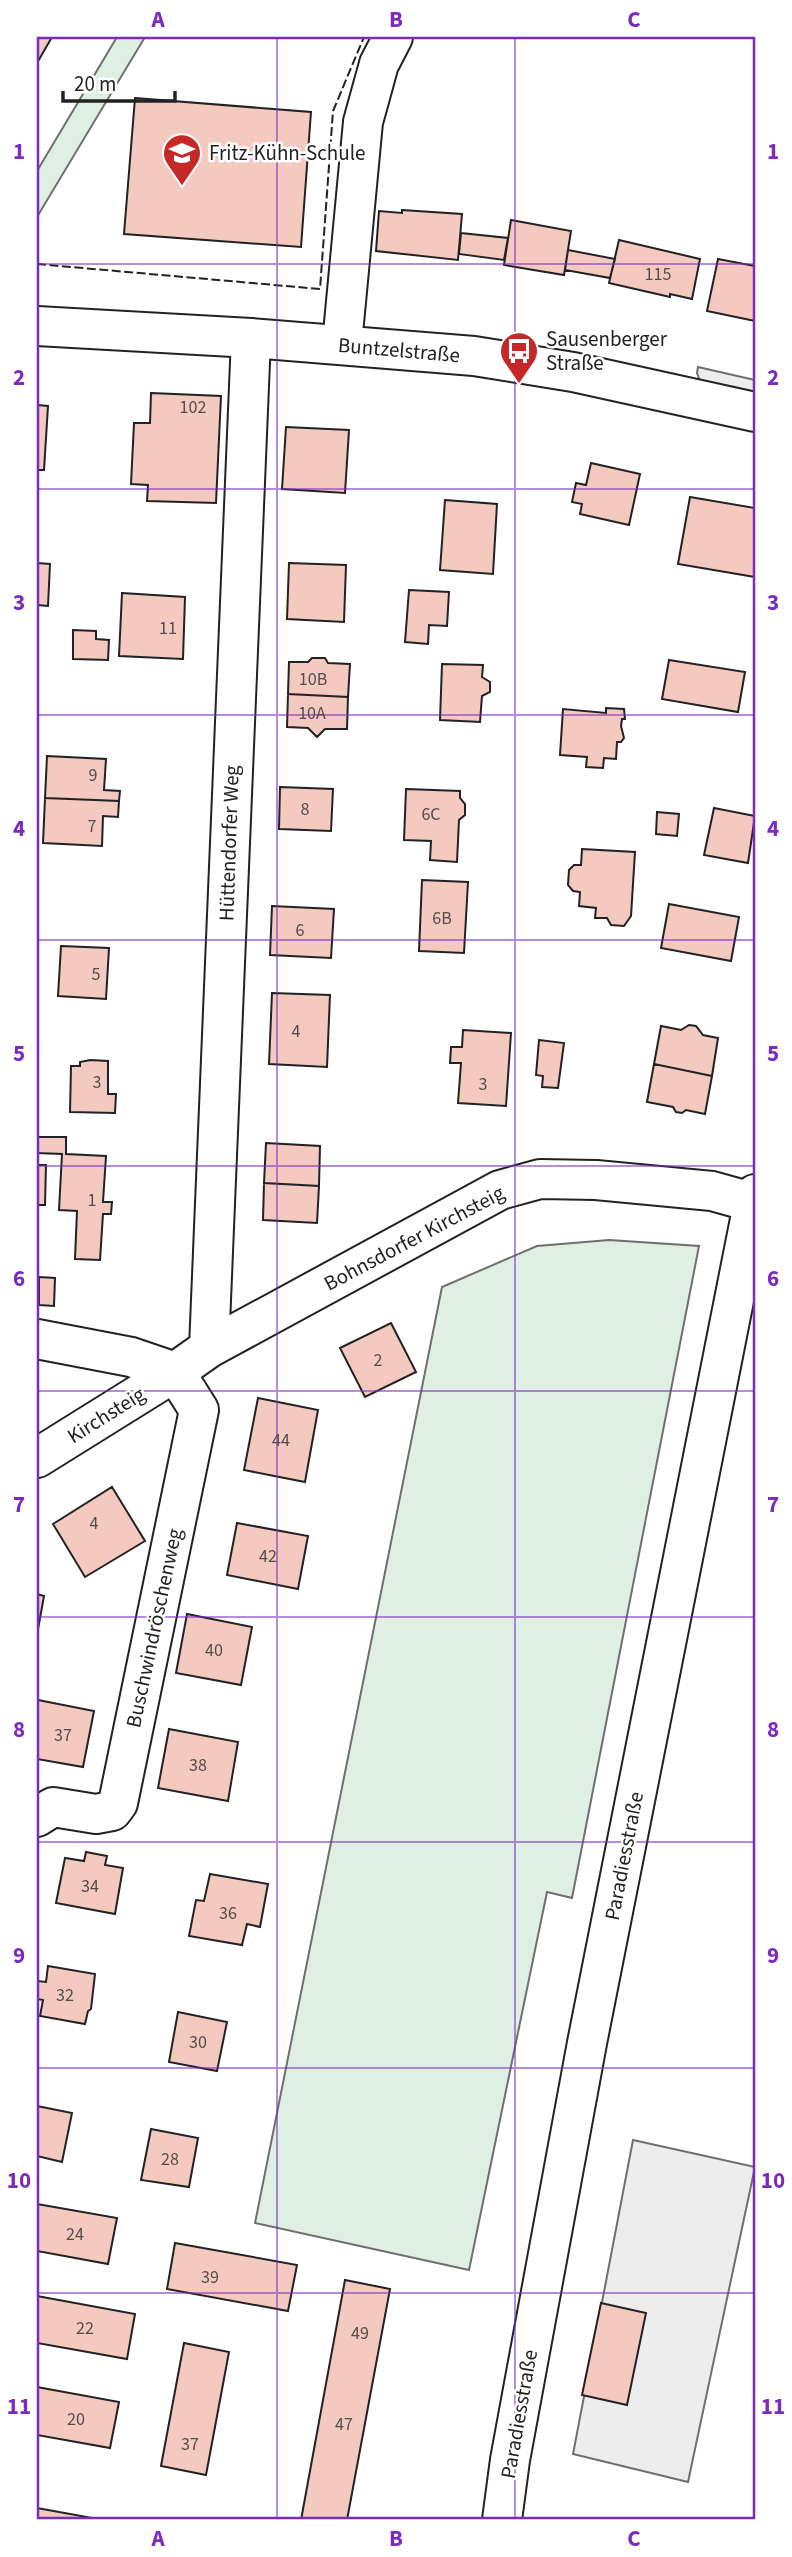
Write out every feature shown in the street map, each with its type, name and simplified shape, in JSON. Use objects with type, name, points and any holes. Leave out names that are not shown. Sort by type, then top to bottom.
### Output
[{"type":"street","points":[[342,344],[363,122],[379,64],[393,37]]},
{"type":"street","name":"Buntzelstraße","points":[[37,326],[342,344],[512,362],[573,372],[755,412]]},
{"type":"street","name":"Hüttendorfer Weg","points":[[209,1348],[251,338]]},
{"type":"street","name":"Bohnsdorfer Kirchsteig","points":[[175,1372],[209,1348],[500,1190],[540,1179],[596,1180],[712,1191],[755,1200]]},
{"type":"street","name":"Paradiesstraße","points":[[502,2520],[510,2460],[587,2043],[755,1200]]},
{"type":"street","points":[[37,1339],[131,1357],[175,1372]]},
{"type":"street","name":"Kirchsteig","points":[[37,1458],[175,1372]]},
{"type":"street","name":"Buschwindröschenweg","points":[[37,1817],[53,1807],[96,1814],[112,1811],[118,1803],[199,1410],[175,1372]]},
{"type":"green space","points":[[117,37],[145,37],[37,217],[37,171]]},
{"type":"green space","points":[[609,1240],[699,1246],[572,1898],[547,1892],[469,2270],[255,2223],[442,1287],[537,1246]]},
{"type":"shaded area","points":[[698,367],[755,380],[755,392],[700,381]]},
{"type":"shaded area","points":[[633,2140],[755,2167],[688,2482],[573,2454]]},
{"type":"building","points":[[37,37],[52,37],[37,63]]},
{"type":"building","points":[[135,98],[311,112],[301,247],[124,234]]},
{"type":"building","points":[[402,210],[462,214],[458,260],[376,251],[379,211],[402,213]]},
{"type":"building","points":[[511,220],[571,231],[564,275],[504,265]]},
{"type":"building","points":[[461,233],[508,238],[504,260],[459,254]]},
{"type":"building","points":[[619,240],[700,259],[692,299],[670,294],[670,297],[609,283]]},
{"type":"building","points":[[568,250],[615,259],[610,278],[565,270]]},
{"type":"building","points":[[718,259],[755,266],[755,321],[707,311]]},
{"type":"building","points":[[151,393],[221,396],[216,503],[147,501],[148,485],[131,484],[134,423],[150,423]]},
{"type":"building","points":[[37,405],[48,406],[44,470],[37,470]]},
{"type":"building","points":[[286,427],[349,430],[345,493],[282,489]]},
{"type":"building","points":[[591,463],[640,474],[629,525],[580,514],[582,504],[572,502],[576,483],[586,485]]},
{"type":"building","points":[[690,497],[755,508],[755,577],[678,564]]},
{"type":"building","points":[[445,500],[497,504],[493,574],[440,570]]},
{"type":"building","points":[[37,563],[50,564],[48,606],[37,605]]},
{"type":"building","points":[[289,563],[346,565],[344,622],[287,619]]},
{"type":"building","points":[[409,590],[449,592],[447,626],[429,625],[428,644],[405,642]]},
{"type":"building","points":[[122,593],[185,597],[183,659],[119,656]]},
{"type":"building","points":[[73,630],[96,631],[96,639],[109,640],[108,660],[73,659]]},
{"type":"building","points":[[312,658],[325,658],[328,663],[350,664],[348,697],[288,694],[289,662],[308,662]]},
{"type":"building","points":[[669,660],[745,672],[738,712],[662,699]]},
{"type":"building","points":[[442,664],[483,665],[482,677],[490,682],[490,692],[482,696],[480,722],[440,720]]},
{"type":"building","points":[[288,694],[348,697],[347,729],[325,729],[317,737],[308,728],[287,727]]},
{"type":"building","points":[[606,708],[624,709],[625,719],[622,719],[621,726],[624,738],[617,742],[616,759],[604,758],[603,768],[586,767],[587,757],[560,755],[563,709],[606,713]]},
{"type":"building","points":[[47,756],[106,759],[104,790],[120,791],[119,801],[45,798]]},
{"type":"building","points":[[280,787],[333,789],[331,831],[279,829]]},
{"type":"building","points":[[406,789],[460,791],[460,798],[465,804],[465,815],[459,820],[457,862],[430,860],[431,841],[404,840]]},
{"type":"building","points":[[45,798],[119,801],[118,817],[103,816],[102,846],[43,843]]},
{"type":"building","points":[[714,808],[755,816],[748,863],[704,855]]},
{"type":"building","points":[[657,812],[679,814],[677,836],[656,834]]},
{"type":"building","points":[[582,849],[635,852],[631,916],[624,926],[611,925],[607,918],[595,918],[596,908],[579,906],[580,892],[573,891],[568,885],[569,870],[574,865],[581,865]]},
{"type":"building","points":[[422,880],[468,882],[464,953],[419,951]]},
{"type":"building","points":[[669,904],[739,917],[731,961],[661,948]]},
{"type":"building","points":[[272,906],[334,909],[331,958],[270,955]]},
{"type":"building","points":[[61,946],[109,948],[106,999],[58,996]]},
{"type":"building","points":[[272,993],[330,995],[327,1067],[269,1064]]},
{"type":"building","points":[[689,1025],[696,1026],[703,1035],[718,1038],[712,1076],[654,1064],[661,1026],[681,1030]]},
{"type":"building","points":[[463,1030],[511,1033],[506,1106],[458,1103],[461,1063],[450,1063],[451,1047],[462,1047]]},
{"type":"building","points":[[539,1040],[564,1043],[558,1088],[542,1087],[543,1076],[536,1075]]},
{"type":"building","points":[[108,1061],[108,1094],[116,1094],[115,1113],[70,1112],[71,1066],[80,1066],[80,1062]]},
{"type":"building","points":[[654,1064],[712,1076],[705,1114],[686,1110],[682,1113],[676,1112],[673,1107],[647,1102]]},
{"type":"building","points":[[37,1137],[66,1137],[66,1154],[106,1156],[103,1202],[112,1202],[111,1214],[103,1214],[100,1260],[75,1259],[77,1211],[59,1210],[62,1154],[37,1153]]},
{"type":"building","points":[[266,1143],[320,1146],[319,1186],[264,1183]]},
{"type":"building","points":[[37,1165],[46,1165],[45,1205],[37,1205]]},
{"type":"building","points":[[264,1183],[319,1186],[317,1223],[263,1220]]},
{"type":"building","points":[[39,1277],[55,1278],[54,1306],[39,1305]]},
{"type":"building","points":[[391,1323],[416,1372],[365,1397],[340,1348]]},
{"type":"building","points":[[258,1398],[318,1410],[305,1482],[244,1470]]},
{"type":"building","points":[[112,1487],[145,1541],[85,1577],[53,1524]]},
{"type":"building","points":[[237,1523],[308,1536],[298,1589],[227,1575]]},
{"type":"building","points":[[37,1594],[44,1596],[37,1635]]},
{"type":"building","points":[[187,1614],[252,1627],[241,1685],[176,1673]]},
{"type":"building","points":[[38,1700],[94,1711],[83,1767],[37,1759]]},
{"type":"building","points":[[169,1729],[238,1742],[228,1801],[158,1788]]},
{"type":"building","points":[[86,1852],[107,1856],[105,1865],[123,1868],[115,1914],[56,1903],[65,1858],[84,1861]]},
{"type":"building","points":[[210,1874],[268,1884],[260,1927],[247,1924],[242,1945],[189,1936],[196,1900],[204,1901]]},
{"type":"building","points":[[48,1966],[95,1974],[91,2009],[85,2024],[40,2016],[43,2000],[37,1999],[38,1981],[46,1982]]},
{"type":"building","points":[[178,2012],[227,2022],[217,2071],[169,2062]]},
{"type":"building","points":[[37,2106],[72,2113],[62,2162],[37,2156]]},
{"type":"building","points":[[151,2129],[198,2138],[189,2187],[141,2180]]},
{"type":"building","points":[[37,2204],[117,2218],[108,2264],[37,2251]]},
{"type":"building","points":[[175,2243],[297,2265],[288,2311],[167,2289]]},
{"type":"building","points":[[345,2280],[390,2289],[347,2520],[301,2520]]},
{"type":"building","points":[[37,2296],[135,2314],[127,2359],[37,2343]]},
{"type":"building","points":[[601,2303],[646,2313],[627,2405],[582,2395]]},
{"type":"building","points":[[184,2343],[229,2352],[206,2475],[161,2466]]},
{"type":"building","points":[[37,2387],[119,2402],[110,2448],[37,2435]]},
{"type":"building","points":[[37,2508],[98,2519],[98,2520],[37,2520]]},
{"type":"fence","points":[[37,264],[320,289],[333,111],[364,37]]},
{"type":"place","name":"Fritz-Kühn-Schule","points":[[182,187]]},
{"type":"place","name":"Sausenberger Straße","points":[[519,385]]}]
